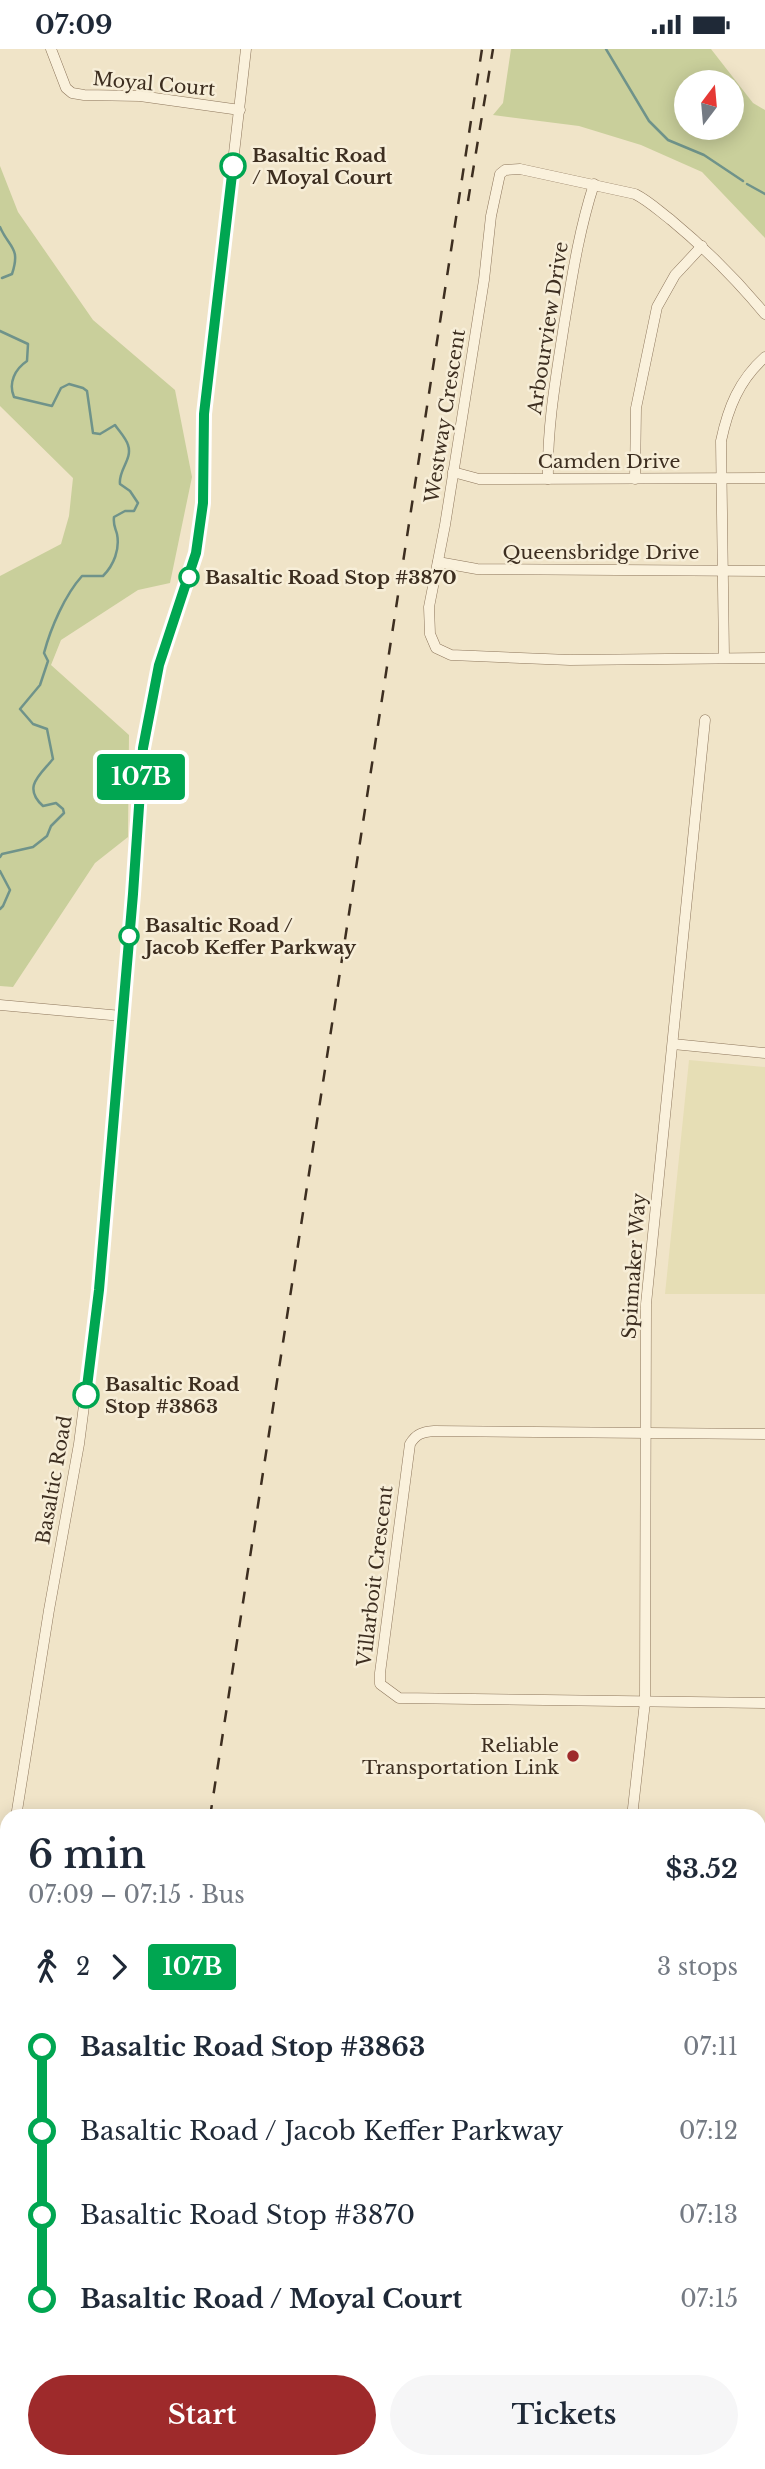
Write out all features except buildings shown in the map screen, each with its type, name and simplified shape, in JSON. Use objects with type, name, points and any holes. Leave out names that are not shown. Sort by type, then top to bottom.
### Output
[{"type":"street","name":"Moyal Court","points":[[51,49],[66,88],[72,93],[140,96],[240,110]]},
{"type":"street","name":"Basaltic Road","points":[[17,1809],[85,1402],[99,1290],[146,727],[159,665],[196,553],[203,503],[204,414],[246,49]]},
{"type":"street","name":"Westway Crescent","points":[[765,314],[702,246],[648,200],[594,184],[520,169],[505,170],[500,174],[429,607],[430,634],[436,648],[451,655],[570,660],[765,658]]},
{"type":"street","name":"Arbourview Drive","points":[[548,479],[548,439],[553,388],[574,263],[594,184]]},
{"type":"street","points":[[635,479],[636,408],[657,307],[675,275],[702,246]]},
{"type":"street","points":[[724,657],[721,441],[727,411],[741,384],[765,357]]},
{"type":"street","name":"Camden Drive","points":[[453,472],[479,479],[765,478]]},
{"type":"street","name":"Queensbridge Drive","points":[[438,562],[477,569],[765,571]]},
{"type":"street","name":"Spinnaker Way","points":[[633,1809],[645,1702],[646,1304],[705,720]]},
{"type":"street","points":[[0,1005],[122,1016]]},
{"type":"street","points":[[673,1044],[765,1053]]},
{"type":"street","name":"Villarboit Crescent","points":[[644,1432],[434,1431],[415,1436],[410,1444],[380,1684],[400,1698],[645,1702]]},
{"type":"street","points":[[644,1432],[765,1434]]},
{"type":"street","points":[[645,1702],[765,1703]]},
{"type":"shaded area","points":[[689,1060],[765,1067],[765,1294],[665,1294]]},
{"type":"green space","points":[[511,49],[711,49],[727,70],[674,70],[674,140],[744,140],[744,91],[753,103],[765,110],[765,238],[702,172],[641,145],[579,126],[493,115],[503,103]]},
{"type":"green space","points":[[0,166],[18,212],[93,320],[175,390],[192,477],[170,583],[138,590],[61,640],[51,665],[129,735],[128,837],[95,863],[13,987],[0,986],[0,576],[61,544],[69,516],[73,478],[0,406]]},
{"type":"waterway","points":[[606,49],[649,121],[668,140],[704,155],[743,181]]},
{"type":"waterway","points":[[747,184],[765,194]]},
{"type":"waterway","points":[[0,227],[15,253],[12,274],[2,278]]},
{"type":"waterway","points":[[0,331],[28,344],[27,361],[16,372],[12,382],[14,397],[52,406],[61,388],[69,384],[87,391],[93,433],[100,434],[115,425],[126,440],[129,450],[120,484],[130,491],[138,503],[134,511],[125,511],[114,517],[118,545],[107,572],[103,576],[82,576],[64,602],[44,653],[48,661],[40,685],[20,709],[33,724],[47,729],[53,759],[35,781],[34,793],[43,806],[56,803],[64,813],[51,826],[47,836],[33,847],[2,854],[0,857]]},
{"type":"waterway","points":[[0,871],[10,890],[0,909]]},
{"type":"railway","points":[[211,1809],[482,49]]},
{"type":"railway","points":[[468,201],[493,49]]},
{"type":"bus line","name":"107B","points":[[86,1395],[99,1290],[143,748],[159,665],[196,553],[203,503],[204,414],[233,166]]},
{"type":"place","name":"Basaltic Road / Moyal Court","points":[[233,166]]},
{"type":"place","name":"Basaltic Road Stop #3870","points":[[189,577]]},
{"type":"place","name":"Basaltic Road / Jacob Keffer Parkway","points":[[129,936]]},
{"type":"place","name":"Basaltic Road Stop #3863","points":[[86,1395]]},
{"type":"place","name":"Reliable Transportation Link","points":[[573,1756]]}]
